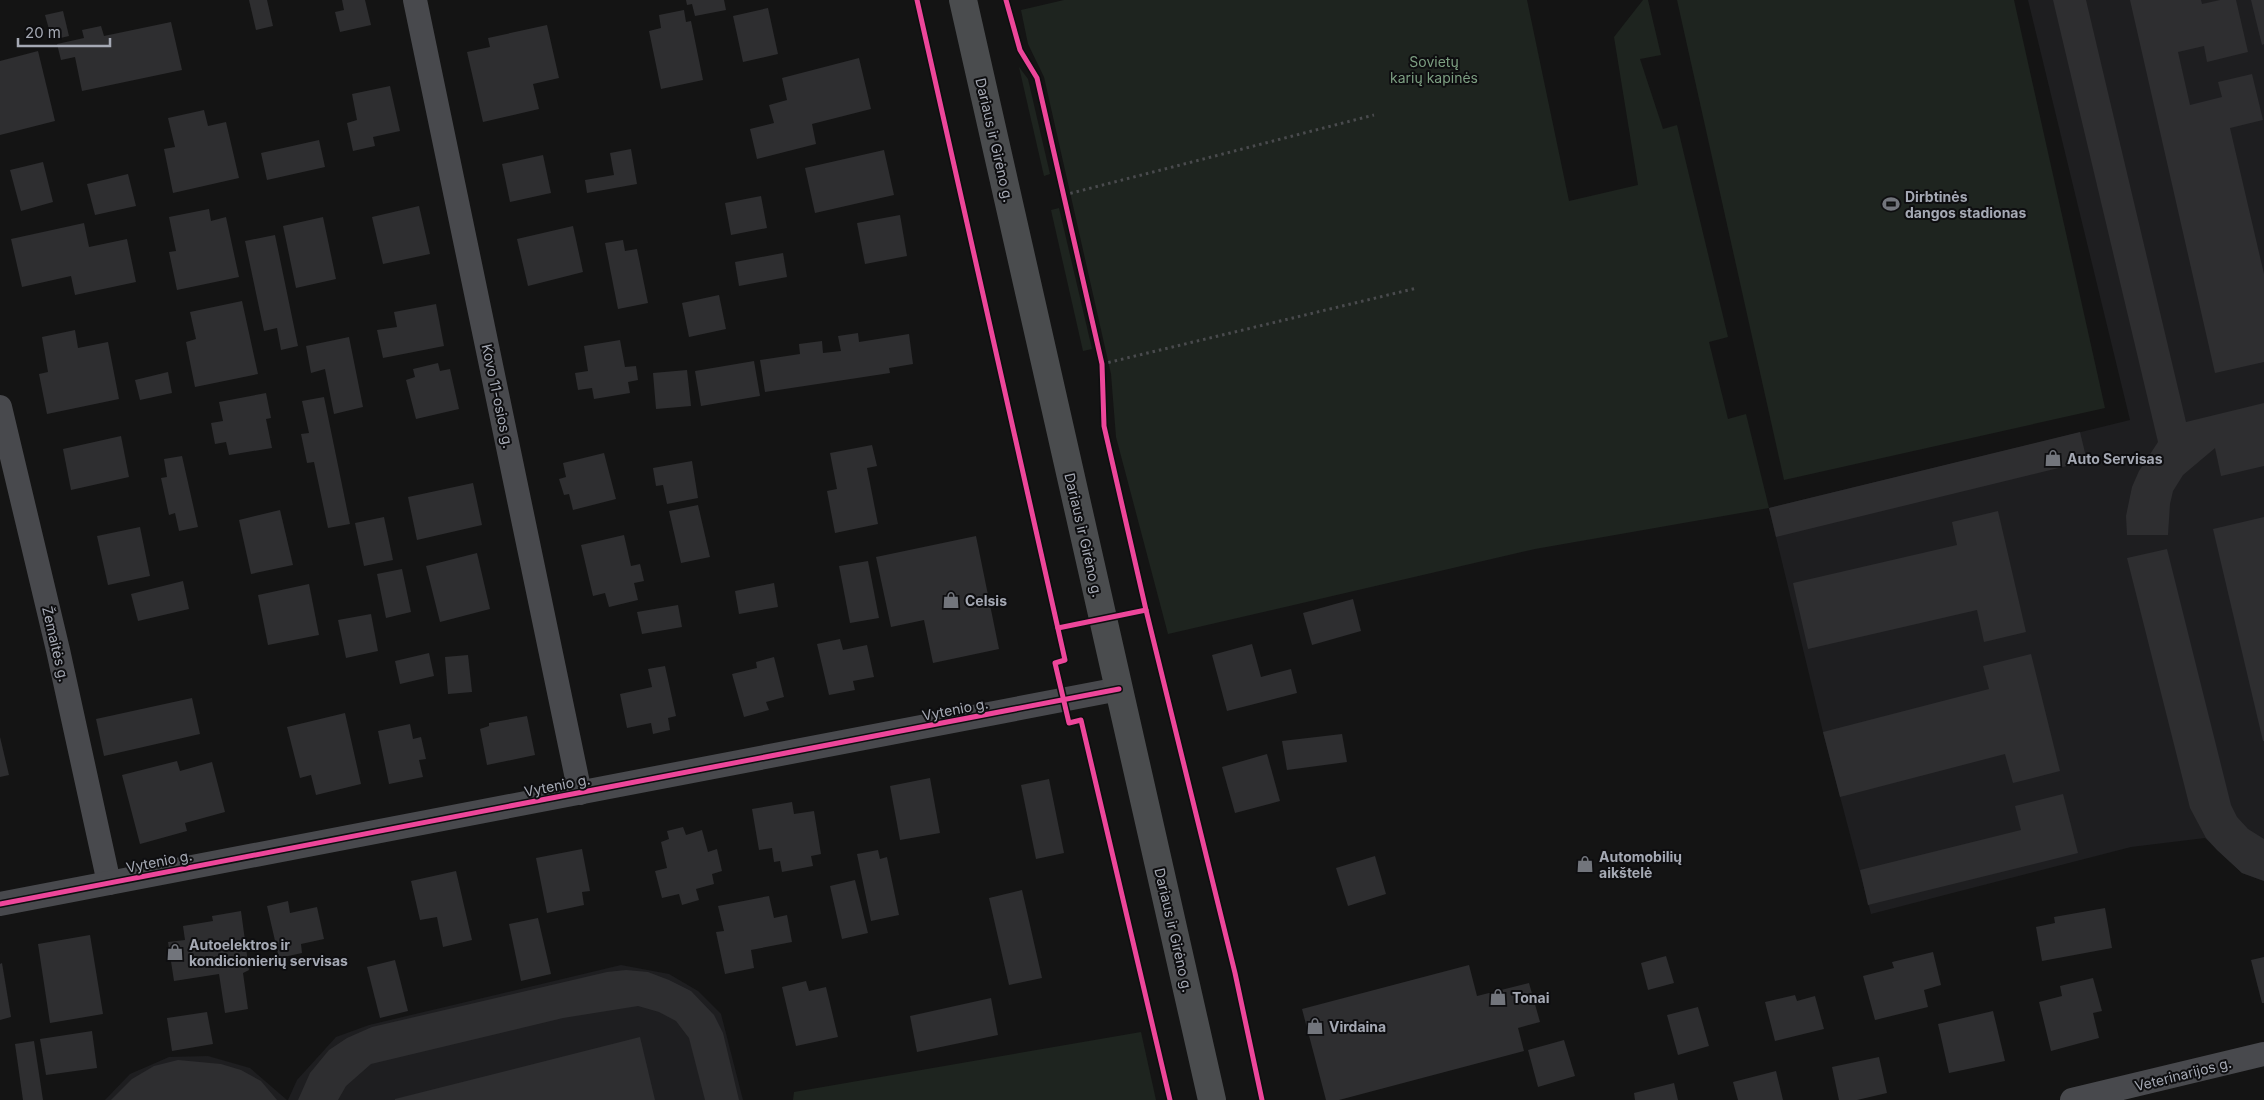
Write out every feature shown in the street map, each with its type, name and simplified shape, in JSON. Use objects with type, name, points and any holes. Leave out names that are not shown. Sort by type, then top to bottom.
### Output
[{"type":"highway","name":"Dariaus ir Girėno g.","points":[[963,0],[1212,1100]]},
{"type":"street","name":"Kovo 11-osios g.","points":[[415,0],[580,792]]},
{"type":"street","name":"Žemaitės g.","points":[[0,407],[58,650],[109,883]]},
{"type":"street","name":"Vytenio g.","points":[[0,904],[1119,690]]},
{"type":"street","name":"Veterinarijos g.","points":[[2072,1100],[2264,1054]]},
{"type":"path","points":[[1064,195],[1374,115]]},
{"type":"path","points":[[1102,364],[1417,288]]},
{"type":"shaded area","points":[[2028,0],[2264,0],[2264,881],[2242,873],[2205,838],[2131,847],[1871,914],[1823,732],[1769,508],[2130,420]]},
{"type":"shaded area","points":[[621,965],[669,974],[698,991],[721,1014],[743,1100],[288,1100],[297,1080],[336,1037],[369,1025]]},
{"type":"shaded area","points":[[208,1056],[250,1068],[287,1100],[105,1100],[130,1074],[169,1057]]},
{"type":"green space","name":"Sovietų karių kapinės","points":[[1064,0],[1527,0],[1569,201],[1638,185],[1614,37],[1643,0],[1648,0],[1661,55],[1640,59],[1663,129],[1677,125],[1728,337],[1709,342],[1728,419],[1746,414],[1769,508],[1535,549],[1168,634],[1116,437],[1111,374],[1044,77],[1028,44],[1021,10]]},
{"type":"green space","name":"Dirbtinės dangos stadionas","points":[[1677,0],[2014,0],[2105,408],[1784,480]]},
{"type":"green space","points":[[1019,67],[1028,79],[1050,174],[1044,176]]},
{"type":"green space","points":[[1059,208],[1092,349],[1083,351],[1051,210]]},
{"type":"green space","points":[[1141,1032],[1156,1100],[793,1100],[794,1092]]},
{"type":"building","points":[[249,0],[267,0],[273,26],[256,30]]},
{"type":"building","points":[[342,0],[365,0],[371,25],[340,32],[335,12],[344,10]]},
{"type":"building","points":[[686,0],[724,0],[726,10],[695,16],[692,4],[687,5]]},
{"type":"building","points":[[2053,0],[2086,0],[2186,422],[2264,403],[2264,466],[2221,476],[2215,448],[2183,475],[2173,491],[2170,504],[2168,535],[2127,535],[2126,516],[2132,487],[2139,471],[2158,442]]},
{"type":"building","points":[[2130,0],[2201,0],[2202,4],[2220,0],[2236,0],[2248,52],[2207,62],[2204,46],[2178,52],[2190,105],[2222,97],[2218,82],[2252,74],[2263,120],[2230,128],[2264,274],[2264,362],[2215,373]]},
{"type":"building","points":[[2251,0],[2264,0],[2264,44],[2262,45]]},
{"type":"building","points":[[768,8],[778,54],[743,62],[733,16]]},
{"type":"building","points":[[684,10],[686,22],[691,21],[703,80],[661,89],[649,31],[661,28],[659,15]]},
{"type":"building","points":[[63,11],[69,36],[52,40],[45,15]]},
{"type":"building","points":[[171,22],[182,70],[82,91],[75,57],[61,60],[57,44],[84,38],[82,30],[101,26],[104,36]]},
{"type":"building","points":[[547,25],[559,78],[533,84],[539,109],[483,122],[467,52],[490,47],[488,38]]},
{"type":"building","points":[[38,51],[55,121],[0,135],[0,61]]},
{"type":"building","points":[[859,58],[871,109],[812,124],[816,144],[757,159],[750,129],[774,123],[769,105],[787,100],[782,78]]},
{"type":"building","points":[[390,86],[400,131],[373,137],[375,146],[353,151],[347,123],[357,120],[352,94]]},
{"type":"building","points":[[204,110],[208,126],[226,122],[239,178],[173,193],[164,149],[175,147],[168,118]]},
{"type":"building","points":[[319,140],[325,167],[267,180],[261,153]]},
{"type":"building","points":[[631,149],[637,184],[587,193],[585,180],[614,175],[610,153]]},
{"type":"building","points":[[884,150],[894,195],[815,213],[805,168]]},
{"type":"building","points":[[543,155],[551,193],[510,202],[502,164]]},
{"type":"building","points":[[43,162],[53,202],[21,211],[10,170]]},
{"type":"building","points":[[128,174],[136,206],[95,215],[87,184]]},
{"type":"building","points":[[761,196],[767,228],[731,235],[725,203]]},
{"type":"building","points":[[419,206],[430,254],[383,264],[372,217]]},
{"type":"building","points":[[209,209],[211,221],[226,217],[239,277],[177,290],[169,252],[176,251],[169,217]]},
{"type":"building","points":[[900,215],[907,256],[865,264],[857,223]]},
{"type":"building","points":[[323,217],[336,279],[296,288],[283,226]]},
{"type":"building","points":[[84,223],[89,247],[127,239],[136,282],[75,295],[71,276],[22,287],[11,239]]},
{"type":"building","points":[[573,226],[583,272],[528,286],[517,239]]},
{"type":"building","points":[[275,235],[298,346],[281,350],[277,328],[264,331],[245,241]]},
{"type":"building","points":[[623,240],[625,251],[637,249],[648,303],[618,309],[605,243]]},
{"type":"building","points":[[783,253],[787,277],[739,286],[735,262]]},
{"type":"building","points":[[719,295],[726,329],[689,337],[682,303]]},
{"type":"building","points":[[242,301],[258,374],[195,387],[186,342],[196,339],[190,312]]},
{"type":"building","points":[[436,304],[444,346],[383,358],[377,330],[397,327],[394,312]]},
{"type":"building","points":[[75,330],[78,348],[108,342],[119,399],[47,414],[39,374],[48,372],[42,337]]},
{"type":"building","points":[[858,333],[859,342],[909,334],[913,364],[889,368],[890,373],[765,392],[760,360],[800,354],[799,344],[822,341],[823,353],[841,351],[838,336]]},
{"type":"building","points":[[349,337],[363,407],[334,414],[325,369],[311,373],[306,346]]},
{"type":"building","points":[[620,340],[625,367],[636,366],[638,380],[628,382],[630,393],[594,399],[592,388],[578,390],[575,373],[588,371],[584,346]]},
{"type":"building","points":[[754,361],[760,396],[701,406],[695,371]]},
{"type":"building","points":[[438,363],[440,371],[450,369],[459,409],[416,419],[406,380],[415,377],[413,369]]},
{"type":"building","points":[[687,370],[691,406],[656,409],[653,373]]},
{"type":"building","points":[[168,372],[172,393],[140,400],[135,380]]},
{"type":"building","points":[[266,393],[271,418],[266,419],[272,448],[229,455],[226,442],[215,444],[211,423],[223,421],[219,402]]},
{"type":"building","points":[[324,397],[350,524],[328,528],[314,462],[307,463],[301,434],[309,433],[302,401]]},
{"type":"building","points":[[2080,432],[2087,461],[1776,537],[1769,508]]},
{"type":"building","points":[[121,436],[129,477],[71,490],[63,449]]},
{"type":"building","points":[[872,445],[877,466],[867,468],[878,524],[835,533],[827,491],[837,489],[830,453]]},
{"type":"building","points":[[604,453],[616,499],[573,510],[569,494],[564,495],[559,479],[566,477],[563,463]]},
{"type":"building","points":[[182,456],[198,527],[179,531],[175,513],[169,515],[161,478],[167,477],[164,459]]},
{"type":"building","points":[[692,461],[698,498],[667,504],[663,485],[656,486],[653,468]]},
{"type":"building","points":[[473,483],[482,525],[417,540],[408,497]]},
{"type":"building","points":[[698,505],[710,557],[681,563],[669,511]]},
{"type":"building","points":[[280,510],[293,565],[251,574],[239,520]]},
{"type":"building","points":[[1998,511],[2026,632],[1984,642],[1977,610],[1808,649],[1793,583],[1957,545],[1952,522]]},
{"type":"building","points":[[384,517],[393,560],[364,566],[355,523]]},
{"type":"building","points":[[2264,517],[2264,741],[2263,741],[2213,529]]},
{"type":"building","points":[[140,527],[150,576],[108,585],[97,536]]},
{"type":"building","points":[[624,535],[631,566],[640,564],[644,581],[634,583],[638,600],[609,607],[605,593],[593,596],[581,545]]},
{"type":"building","points":[[976,536],[999,649],[933,663],[924,620],[891,627],[876,557]]},
{"type":"building","points":[[2167,549],[2231,805],[2237,817],[2248,829],[2264,839],[2264,881],[2242,873],[2217,850],[2206,838],[2190,808],[2127,558]]},
{"type":"building","points":[[477,553],[490,609],[440,622],[426,566]]},
{"type":"building","points":[[868,561],[879,618],[850,623],[839,566]]},
{"type":"building","points":[[402,569],[411,612],[386,618],[377,574]]},
{"type":"building","points":[[183,581],[189,609],[138,621],[131,594]]},
{"type":"building","points":[[774,583],[778,607],[739,614],[735,591]]},
{"type":"building","points":[[309,584],[319,635],[268,645],[258,595]]},
{"type":"building","points":[[1353,599],[1361,631],[1312,645],[1303,613]]},
{"type":"building","points":[[678,605],[682,627],[642,634],[637,612]]},
{"type":"building","points":[[371,614],[378,651],[346,658],[338,620]]},
{"type":"building","points":[[840,639],[843,650],[867,645],[874,677],[853,681],[855,690],[829,695],[817,644]]},
{"type":"building","points":[[1252,644],[1261,677],[1291,669],[1297,693],[1227,711],[1212,655]]},
{"type":"building","points":[[429,653],[434,676],[400,684],[395,661]]},
{"type":"building","points":[[2031,654],[2060,771],[2013,783],[2005,754],[1840,797],[1823,732],[1989,689],[1983,666]]},
{"type":"building","points":[[468,655],[472,692],[448,694],[445,657]]},
{"type":"building","points":[[774,657],[784,697],[766,702],[769,710],[744,717],[732,674],[757,668],[756,662]]},
{"type":"building","points":[[665,666],[676,716],[668,718],[670,730],[653,734],[651,723],[627,728],[620,694],[652,687],[648,669]]},
{"type":"building","points":[[192,698],[200,734],[104,756],[96,719]]},
{"type":"building","points":[[345,713],[361,784],[316,795],[311,775],[300,778],[287,727]]},
{"type":"building","points":[[527,716],[535,755],[487,765],[480,729],[489,726],[489,723]]},
{"type":"building","points":[[410,724],[413,739],[421,737],[426,759],[419,760],[423,777],[389,784],[378,731]]},
{"type":"building","points":[[1342,734],[1347,762],[1287,770],[1282,741]]},
{"type":"building","points":[[0,737],[9,775],[0,777]]},
{"type":"building","points":[[1267,754],[1280,801],[1235,813],[1222,767]]},
{"type":"building","points":[[177,761],[180,771],[212,762],[225,812],[185,823],[187,831],[140,844],[122,775]]},
{"type":"building","points":[[930,778],[940,833],[900,840],[890,786]]},
{"type":"building","points":[[1049,779],[1064,853],[1036,859],[1021,785]]},
{"type":"building","points":[[2063,794],[2078,853],[1868,905],[1860,870],[2021,830],[2015,806]]},
{"type":"building","points":[[792,802],[794,814],[814,811],[821,854],[811,856],[813,866],[782,872],[780,861],[774,862],[772,848],[759,850],[752,809]]},
{"type":"building","points":[[683,827],[686,835],[702,830],[708,852],[717,849],[722,871],[712,874],[714,884],[696,889],[699,900],[682,905],[679,894],[662,898],[655,871],[667,868],[661,842],[669,839],[667,831]]},
{"type":"building","points":[[582,849],[590,891],[582,892],[584,905],[547,913],[536,858]]},
{"type":"building","points":[[878,850],[880,859],[887,857],[899,915],[871,921],[857,854]]},
{"type":"building","points":[[1375,856],[1386,894],[1348,906],[1336,868]]},
{"type":"building","points":[[456,871],[472,940],[443,947],[437,917],[420,920],[411,881]]},
{"type":"building","points":[[855,880],[868,933],[842,939],[830,886]]},
{"type":"building","points":[[1022,890],[1042,978],[1009,985],[989,898]]},
{"type":"building","points":[[769,896],[774,918],[787,915],[792,942],[751,950],[754,968],[725,974],[716,932],[724,931],[718,906]]},
{"type":"building","points":[[288,901],[290,913],[317,907],[324,939],[301,944],[302,953],[279,958],[267,906]]},
{"type":"building","points":[[2105,908],[2112,948],[2042,961],[2036,927],[2055,923],[2054,917]]},
{"type":"building","points":[[241,911],[249,970],[243,973],[248,1009],[225,1013],[219,974],[174,981],[168,942],[185,940],[183,926],[213,921],[212,916]]},
{"type":"building","points":[[538,918],[551,974],[521,981],[509,924]]},
{"type":"building","points":[[90,935],[103,1014],[50,1023],[38,944]]},
{"type":"building","points":[[1933,952],[1941,985],[1924,990],[1928,1007],[1875,1020],[1863,976],[1894,968],[1892,962]]},
{"type":"building","points":[[1666,956],[1674,983],[1648,990],[1641,963]]},
{"type":"building","points":[[2264,957],[2264,1003],[2262,1003],[2251,960]]},
{"type":"building","points":[[395,960],[408,1011],[380,1018],[367,967]]},
{"type":"building","points":[[2,963],[11,1017],[0,1020],[0,964]]},
{"type":"building","points":[[1469,965],[1477,996],[1529,983],[1540,1022],[1518,1028],[1524,1051],[1339,1100],[1326,1100],[1302,1009]]},
{"type":"building","points":[[626,970],[648,972],[691,991],[714,1015],[723,1033],[739,1100],[705,1100],[689,1038],[676,1021],[659,1012],[638,1006],[563,1018],[371,1064],[346,1086],[338,1100],[298,1100],[310,1073],[329,1050],[347,1038],[372,1027],[607,972]]},
{"type":"building","points":[[2093,978],[2102,1011],[2093,1013],[2099,1038],[2051,1051],[2039,1002],[2062,996],[2060,986]]},
{"type":"building","points":[[806,981],[809,991],[826,987],[838,1037],[796,1046],[782,987]]},
{"type":"building","points":[[1795,995],[1797,1001],[1815,996],[1824,1029],[1775,1041],[1765,1002]]},
{"type":"building","points":[[991,998],[998,1035],[917,1052],[910,1016]]},
{"type":"building","points":[[1698,1007],[1709,1046],[1678,1055],[1667,1015]]},
{"type":"building","points":[[1993,1011],[2005,1061],[1949,1073],[1938,1024]]},
{"type":"building","points":[[207,1012],[213,1044],[172,1051],[167,1018]]},
{"type":"building","points":[[92,1031],[97,1068],[46,1075],[40,1039]]},
{"type":"building","points":[[640,1037],[655,1100],[395,1100],[395,1099]]},
{"type":"building","points":[[1564,1040],[1575,1076],[1538,1087],[1528,1050]]},
{"type":"building","points":[[34,1041],[43,1100],[23,1100],[15,1044]]},
{"type":"building","points":[[1879,1057],[1887,1093],[1857,1100],[1839,1100],[1832,1067]]},
{"type":"building","points":[[178,1060],[221,1064],[241,1070],[261,1081],[277,1100],[111,1100],[132,1079],[154,1066]]},
{"type":"building","points":[[1776,1071],[1783,1100],[1738,1100],[1733,1082]]},
{"type":"building","points":[[1674,1083],[1678,1100],[1635,1100],[1634,1093]]},
{"type":"cycle path","points":[[917,0],[1065,660],[1055,663],[1069,723],[1081,720],[1170,1100]]},
{"type":"cycle path","points":[[1006,0],[1020,50],[1037,78],[1102,364],[1104,426],[1146,610],[1235,973],[1262,1100]]},
{"type":"cycle path","points":[[1058,628],[1146,610]]},
{"type":"cycle path","points":[[0,904],[1119,689]]},
{"type":"place","name":"Dirbtinės dangos stadionas","points":[[1891,204]]},
{"type":"place","name":"Auto Servisas","points":[[2053,458]]},
{"type":"place","name":"Celsis","points":[[951,600]]},
{"type":"place","name":"Automobilių aikštelė","points":[[1585,864]]},
{"type":"place","name":"Autoelektros ir kondicionierių servisas","points":[[175,952]]},
{"type":"place","name":"Tonai","points":[[1498,997]]},
{"type":"place","name":"Virdaina","points":[[1315,1026]]}]
